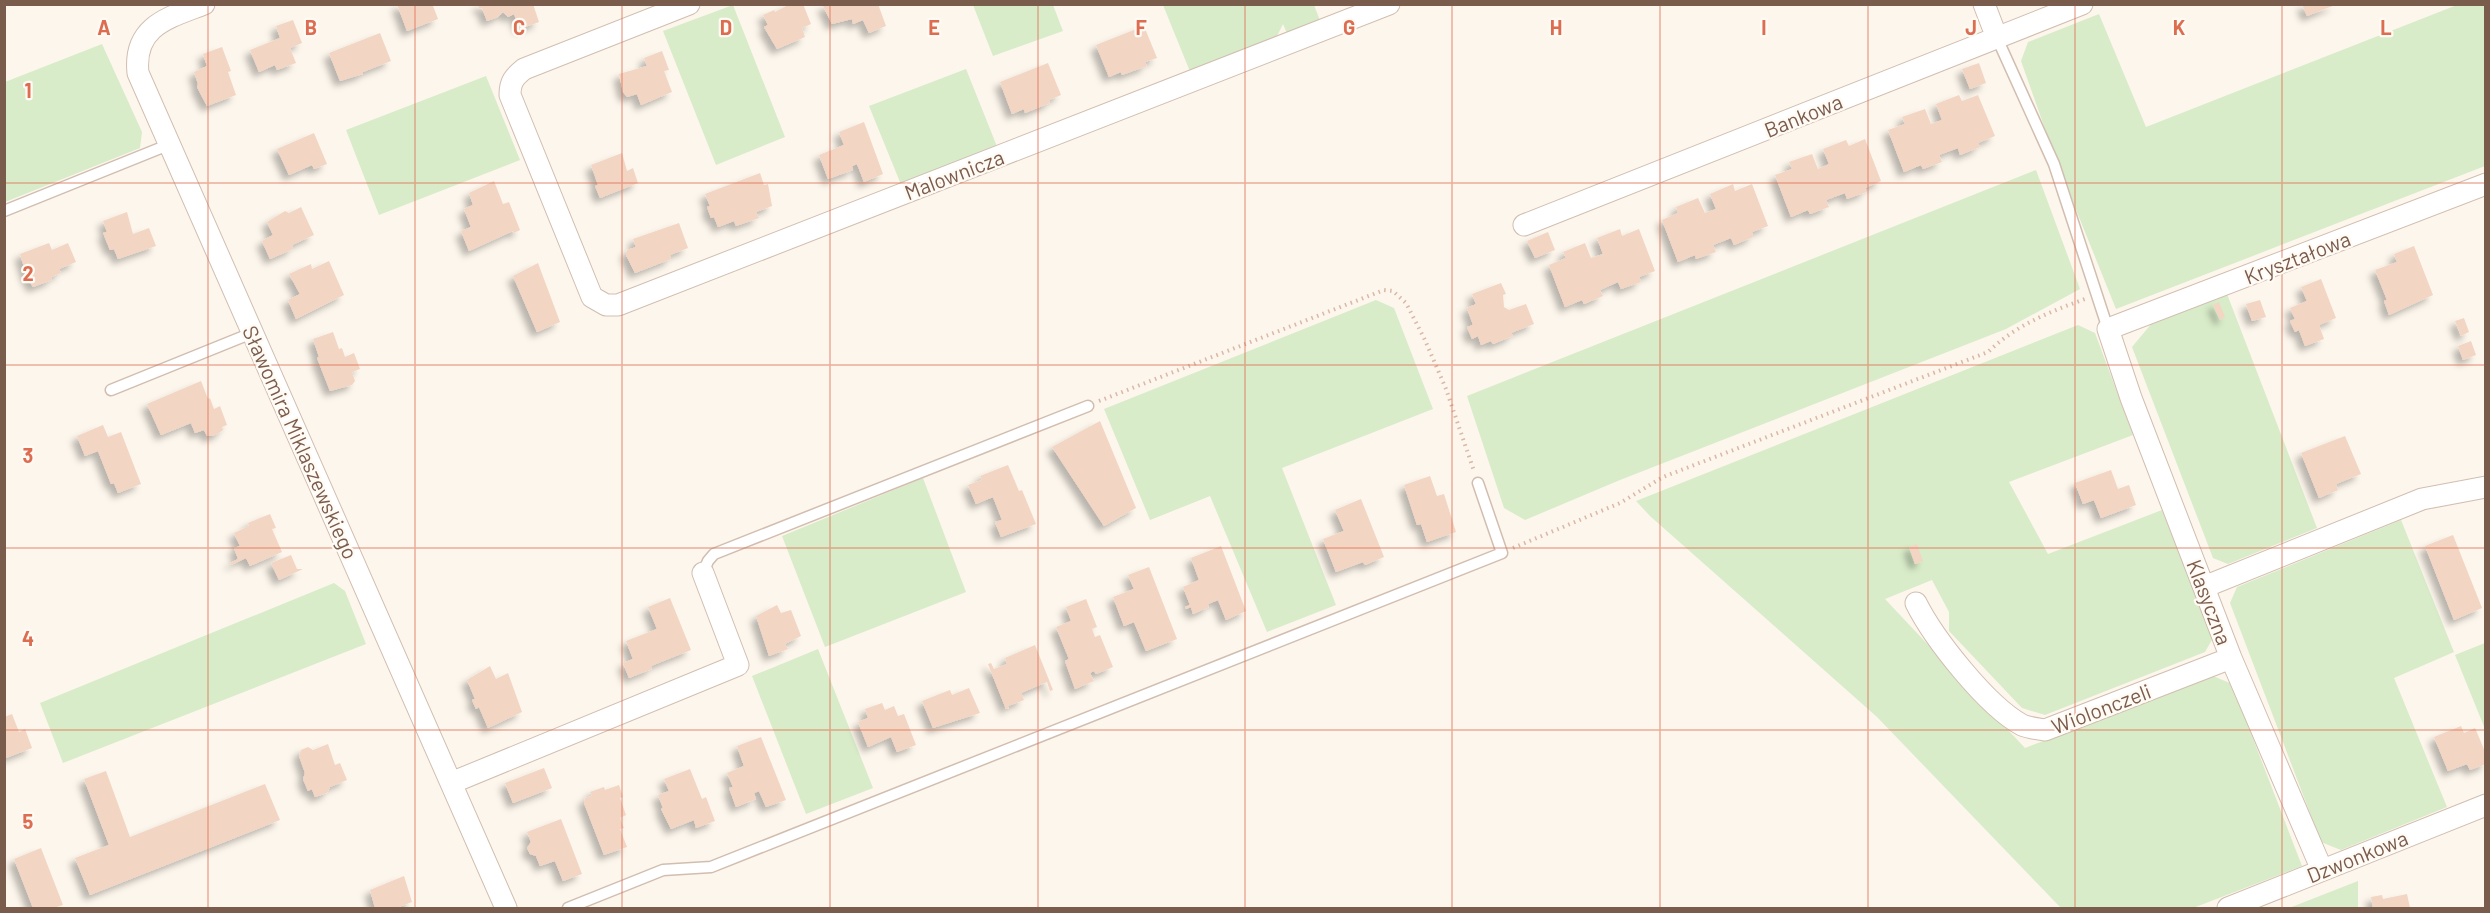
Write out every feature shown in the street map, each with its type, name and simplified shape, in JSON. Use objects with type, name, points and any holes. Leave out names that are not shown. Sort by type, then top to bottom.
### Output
[{"type":"street","name":"Sławomira Miklaszewskiego","points":[[204,4],[154,25],[142,41],[138,73],[506,909]]},
{"type":"street","name":"Malownicza","points":[[689,4],[524,69],[513,78],[510,85],[510,95],[592,297],[606,305],[618,305],[1389,4]]},
{"type":"street","points":[[1984,4],[1996,38]]},
{"type":"street","name":"Bankowa","points":[[1524,225],[2082,4]]},
{"type":"street","name":"Kryształowa","points":[[2108,329],[2486,184]]},
{"type":"street","name":"Klasyczna","points":[[2108,329],[2131,398],[2231,658],[2322,870]]},
{"type":"street","points":[[2204,587],[2422,499],[2486,487]]},
{"type":"street","points":[[451,783],[738,665],[703,573]]},
{"type":"street","name":"Wiolonczeli","points":[[1916,603],[1928,626],[1990,702],[2024,726],[2045,730],[2231,658]]},
{"type":"street","name":"Dzwonkowa","points":[[2228,909],[2486,805]]},
{"type":"lane","points":[[1996,38],[2054,164],[2108,329]]},
{"type":"lane","points":[[4,211],[168,145]]},
{"type":"lane","points":[[111,390],[252,333]]},
{"type":"lane","points":[[703,573],[714,554],[1088,406]]},
{"type":"lane","points":[[568,909],[663,870],[711,867],[1502,553],[1478,483]]},
{"type":"path","points":[[1088,406],[1384,290],[1393,291],[1406,303],[1425,340],[1446,389],[1478,483]]},
{"type":"path","points":[[1502,553],[1620,503],[1663,477],[1988,352],[2005,336],[2030,321],[2097,294]]},
{"type":"green space","points":[[733,5],[785,137],[716,165],[663,31]]},
{"type":"green space","points":[[973,5],[1053,5],[1063,31],[993,56]]},
{"type":"green space","points":[[1163,5],[1314,5],[1321,23],[1288,36],[1283,24],[1274,42],[1191,74]]},
{"type":"green space","points":[[2457,5],[2485,5],[2485,166],[2116,309],[2056,160],[2021,61],[2028,42],[2099,14],[2146,127]]},
{"type":"green space","points":[[102,44],[142,132],[140,148],[5,202],[5,82]]},
{"type":"green space","points":[[966,69],[998,149],[902,187],[869,106]]},
{"type":"green space","points":[[486,76],[520,160],[379,215],[346,130]]},
{"type":"green space","points":[[2036,170],[2080,289],[2006,329],[1620,480],[1525,520],[1504,508],[1467,396]]},
{"type":"green space","points":[[2227,294],[2317,528],[2228,564],[2213,558],[2132,347],[2152,323]]},
{"type":"green space","points":[[1376,300],[1394,308],[1433,409],[1282,468],[1336,605],[1267,632],[1210,496],[1150,520],[1104,409]]},
{"type":"green space","points":[[2078,325],[2095,333],[2133,435],[2009,482],[2048,554],[2162,510],[2213,638],[2205,652],[2045,715],[2022,708],[1949,631],[1949,612],[1932,580],[1885,599],[2025,748],[2213,676],[2232,684],[2302,866],[2193,908],[2061,908],[1877,717],[1650,516],[1636,501]]},
{"type":"green space","points":[[923,478],[966,592],[825,647],[782,536]]},
{"type":"green space","points":[[2401,520],[2454,652],[2394,678],[2447,807],[2341,850],[2321,842],[2230,603],[2237,587]]},
{"type":"green space","points":[[334,583],[345,591],[366,644],[63,763],[40,703]]},
{"type":"green space","points":[[2485,643],[2485,729],[2455,655]]},
{"type":"green space","points":[[818,649],[873,788],[806,814],[752,676]]},
{"type":"green space","points":[[2358,881],[2358,908],[2289,908]]},
{"type":"building","points":[[397,4],[433,6],[438,19],[407,31]]},
{"type":"building","points":[[478,4],[533,4],[539,22],[520,29],[514,14],[508,17],[503,12],[498,17],[487,21]]},
{"type":"building","points":[[790,4],[803,4],[811,24],[802,28],[805,37],[777,49],[764,27],[768,25],[763,15]]},
{"type":"building","points":[[827,4],[878,4],[886,26],[869,33],[863,20],[853,24],[852,19],[832,24],[823,6]]},
{"type":"building","points":[[2302,4],[2335,4],[2335,5],[2307,16]]},
{"type":"building","points":[[293,20],[302,43],[290,48],[296,63],[277,70],[275,65],[259,72],[250,50],[280,38],[276,26]]},
{"type":"building","points":[[1144,26],[1157,58],[1145,62],[1147,66],[1109,77],[1096,45]]},
{"type":"building","points":[[380,33],[391,61],[363,72],[363,74],[340,81],[329,53]]},
{"type":"building","points":[[222,47],[231,71],[228,72],[236,95],[207,106],[197,87],[194,72],[207,66],[203,54]]},
{"type":"building","points":[[662,51],[669,70],[664,71],[672,92],[641,105],[637,94],[627,97],[623,92],[619,74],[647,66],[644,58]]},
{"type":"building","points":[[1048,63],[1061,95],[1049,100],[1050,103],[1025,113],[1024,109],[1012,114],[1000,82]]},
{"type":"building","points":[[1979,63],[1986,83],[1970,89],[1962,69]]},
{"type":"building","points":[[1959,95],[1962,101],[1978,95],[1995,136],[1978,143],[1980,147],[1960,155],[1958,148],[1939,155],[1942,162],[1923,169],[1921,165],[1904,172],[1888,130],[1905,124],[1902,117],[1925,109],[1931,124],[1942,120],[1936,104]]},
{"type":"building","points":[[864,122],[883,174],[864,182],[857,164],[852,166],[853,170],[828,179],[819,155],[844,145],[839,132]]},
{"type":"building","points":[[314,133],[327,164],[314,169],[312,165],[289,175],[277,149]]},
{"type":"building","points":[[1865,139],[1881,181],[1865,188],[1866,192],[1847,199],[1845,193],[1826,200],[1829,207],[1810,214],[1808,210],[1791,217],[1775,175],[1792,169],[1789,162],[1812,154],[1818,169],[1829,164],[1823,149],[1846,140],[1849,146]]},
{"type":"building","points":[[622,153],[627,171],[633,168],[638,183],[600,198],[591,165]]},
{"type":"building","points":[[760,173],[764,185],[768,184],[772,206],[756,212],[759,218],[736,226],[734,221],[718,227],[714,217],[711,218],[707,207],[710,206],[705,194]]},
{"type":"building","points":[[494,181],[503,204],[509,202],[520,230],[469,251],[461,231],[471,227],[464,209],[473,205],[469,193]]},
{"type":"building","points":[[1733,184],[1735,191],[1752,184],[1768,226],[1752,232],[1753,237],[1734,245],[1731,238],[1713,245],[1716,252],[1696,259],[1695,255],[1678,262],[1662,220],[1678,213],[1676,207],[1698,198],[1705,213],[1716,209],[1710,194]]},
{"type":"building","points":[[301,207],[314,235],[292,245],[293,249],[270,259],[262,241],[273,235],[267,222],[285,211],[289,213]]},
{"type":"building","points":[[127,212],[133,234],[149,228],[156,246],[118,259],[114,249],[110,250],[103,233],[107,232],[103,221]]},
{"type":"building","points":[[679,223],[688,248],[670,255],[671,259],[635,273],[626,255],[627,250],[636,247],[633,239]]},
{"type":"building","points":[[1620,229],[1622,236],[1639,229],[1655,271],[1639,277],[1641,282],[1621,289],[1618,282],[1600,290],[1603,296],[1584,304],[1582,300],[1565,307],[1549,265],[1566,258],[1563,252],[1585,243],[1591,258],[1603,254],[1597,238]]},
{"type":"building","points":[[1548,232],[1555,250],[1535,258],[1527,241]]},
{"type":"building","points":[[49,243],[52,250],[68,243],[76,262],[59,269],[61,273],[51,277],[52,280],[33,287],[27,277],[20,254]]},
{"type":"building","points":[[2414,246],[2433,295],[2389,315],[2384,301],[2387,300],[2375,270],[2397,262],[2394,254]]},
{"type":"building","points":[[329,261],[344,295],[296,319],[288,300],[300,294],[289,274],[311,264],[312,269]]},
{"type":"building","points":[[538,263],[560,322],[537,332],[513,276]]},
{"type":"building","points":[[2321,279],[2336,318],[2319,325],[2324,339],[2305,346],[2299,330],[2295,332],[2290,321],[2295,319],[2290,308],[2307,301],[2301,287]]},
{"type":"building","points":[[1501,283],[1506,294],[1503,295],[1504,307],[1509,310],[1526,304],[1534,324],[1511,333],[1513,336],[1493,344],[1491,341],[1481,345],[1478,336],[1472,339],[1467,327],[1473,325],[1467,308],[1476,304],[1472,294]]},
{"type":"building","points":[[2260,300],[2266,317],[2252,321],[2246,304]]},
{"type":"building","points":[[2219,302],[2225,317],[2220,320],[2213,305]]},
{"type":"building","points":[[2464,318],[2469,332],[2461,336],[2455,321]]},
{"type":"building","points":[[333,332],[339,349],[342,348],[345,357],[354,353],[360,369],[352,372],[355,381],[352,385],[330,391],[317,358],[319,357],[313,339]]},
{"type":"building","points":[[2471,341],[2476,355],[2463,360],[2458,346]]},
{"type":"building","points":[[201,381],[214,409],[220,406],[227,425],[213,436],[207,436],[204,430],[195,433],[191,423],[161,435],[147,404]]},
{"type":"building","points":[[1100,421],[1136,508],[1104,526],[1052,447]]},
{"type":"building","points":[[103,425],[108,437],[121,432],[141,484],[118,493],[114,483],[111,484],[98,451],[85,456],[77,436]]},
{"type":"building","points":[[2345,436],[2361,474],[2336,484],[2338,490],[2319,498],[2301,453]]},
{"type":"building","points":[[1008,465],[1019,491],[1022,490],[1036,524],[1001,537],[995,522],[1002,520],[993,497],[976,504],[968,485],[982,480],[980,476]]},
{"type":"building","points":[[2111,470],[2118,489],[2129,485],[2136,505],[2101,518],[2094,500],[2083,504],[2075,483]]},
{"type":"building","points":[[1430,476],[1437,496],[1444,494],[1456,532],[1427,542],[1421,524],[1417,525],[1404,485]]},
{"type":"building","points":[[1361,499],[1384,557],[1365,565],[1363,562],[1336,572],[1323,539],[1344,531],[1335,510]]},
{"type":"building","points":[[270,514],[276,528],[272,529],[282,552],[250,566],[246,558],[231,565],[230,563],[238,559],[234,548],[240,546],[234,533],[249,526],[248,523]]},
{"type":"building","points":[[2453,535],[2482,608],[2454,620],[2425,546]]},
{"type":"building","points":[[1917,544],[1923,561],[1915,564],[1909,547]]},
{"type":"building","points":[[1221,546],[1246,611],[1226,620],[1218,600],[1193,614],[1191,607],[1186,609],[1185,607],[1190,605],[1183,587],[1199,580],[1191,558]]},
{"type":"building","points":[[291,555],[297,569],[303,569],[279,580],[271,563]]},
{"type":"building","points":[[1149,567],[1177,639],[1146,651],[1134,622],[1124,626],[1113,597],[1134,589],[1128,575]]},
{"type":"building","points":[[670,598],[691,650],[651,666],[652,669],[629,678],[623,663],[633,659],[626,641],[657,629],[648,607]]},
{"type":"building","points":[[1086,599],[1097,627],[1092,629],[1095,637],[1100,635],[1113,667],[1096,674],[1094,671],[1090,673],[1094,681],[1075,689],[1065,661],[1069,659],[1056,627],[1071,621],[1066,607]]},
{"type":"building","points":[[777,605],[781,613],[791,610],[801,636],[785,644],[788,649],[769,656],[756,616]]},
{"type":"building","points":[[1035,645],[1053,690],[1050,691],[1047,682],[1021,693],[1024,700],[1006,709],[988,664],[991,663],[994,669],[1007,664],[1005,658]]},
{"type":"building","points":[[490,666],[496,679],[508,673],[522,712],[488,728],[479,707],[476,709],[472,700],[475,699],[467,680]]},
{"type":"building","points":[[969,688],[980,713],[933,728],[922,701],[950,690],[952,695]]},
{"type":"building","points":[[882,703],[885,710],[894,706],[898,716],[904,714],[916,745],[897,752],[891,737],[868,747],[858,722],[868,718],[865,709]]},
{"type":"building","points":[[12,714],[19,732],[25,729],[32,748],[6,758],[4,717]]},
{"type":"building","points":[[2461,726],[2464,733],[2475,728],[2486,754],[2486,764],[2470,770],[2467,764],[2448,771],[2434,737]]},
{"type":"building","points":[[761,737],[786,800],[766,807],[759,791],[754,793],[756,799],[736,807],[729,788],[733,787],[727,773],[744,766],[737,746]]},
{"type":"building","points":[[328,744],[335,765],[340,763],[347,780],[330,787],[327,793],[315,797],[312,789],[308,791],[303,779],[305,773],[299,756],[301,750],[308,747],[313,750]]},
{"type":"building","points":[[544,768],[552,788],[513,803],[505,783]]},
{"type":"building","points":[[690,769],[702,799],[706,797],[715,821],[696,828],[694,820],[671,829],[661,809],[663,808],[658,795],[669,791],[664,779]]},
{"type":"building","points":[[106,771],[130,837],[265,784],[280,820],[90,895],[75,858],[109,845],[84,779]]},
{"type":"building","points":[[619,785],[623,797],[620,798],[626,815],[620,818],[624,828],[620,829],[627,847],[604,855],[584,803],[585,798],[592,796],[590,792]]},
{"type":"building","points":[[561,819],[582,874],[563,881],[555,861],[540,866],[536,856],[530,854],[527,848],[531,842],[527,832]]},
{"type":"building","points":[[41,848],[63,905],[53,908],[33,908],[14,859]]},
{"type":"building","points":[[404,876],[412,902],[396,908],[375,908],[370,890]]},
{"type":"building","points":[[2407,894],[2410,908],[2373,908],[2371,897],[2382,895],[2383,899]]}]
